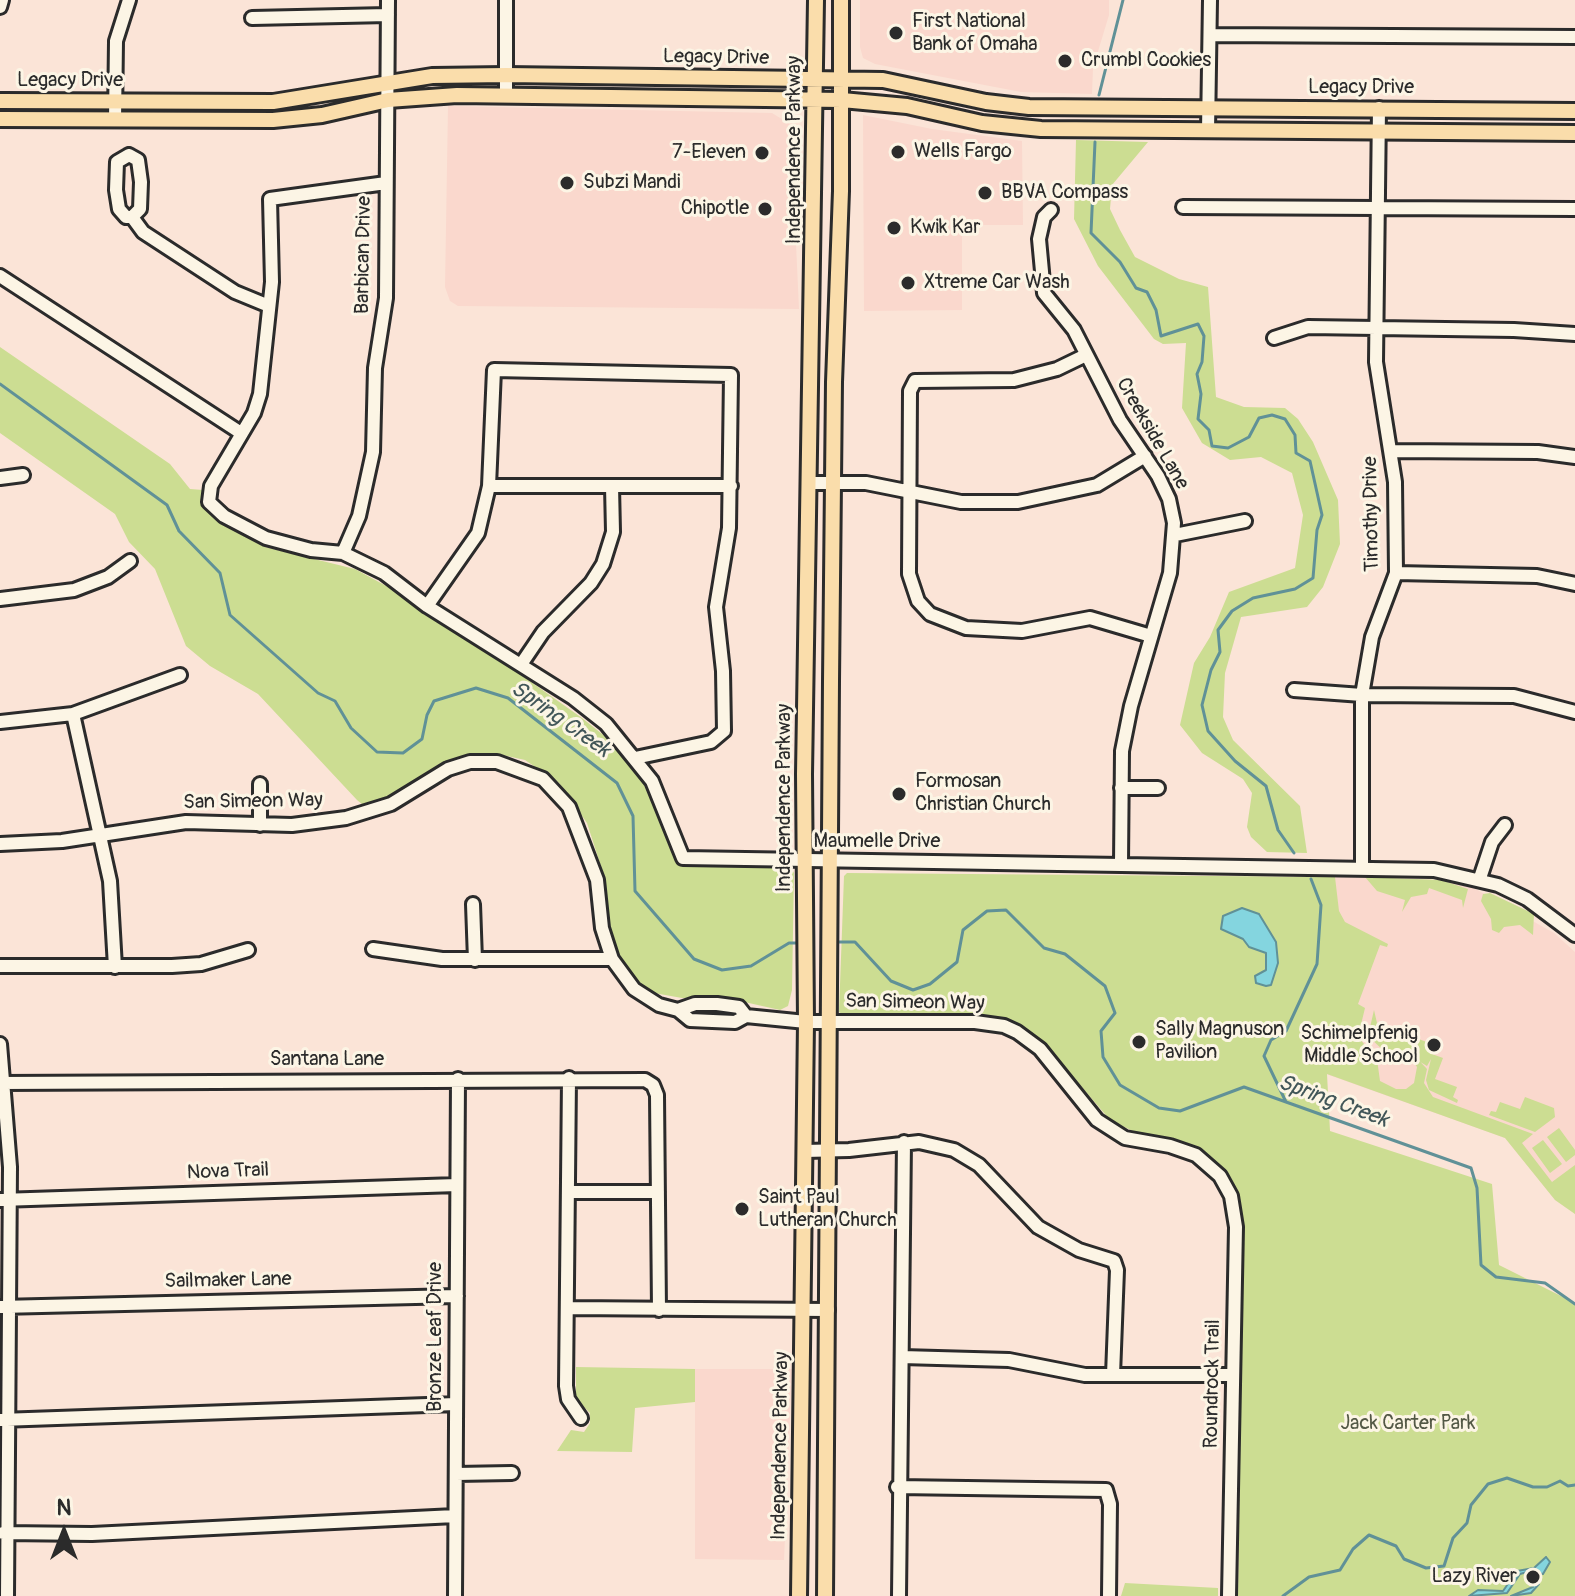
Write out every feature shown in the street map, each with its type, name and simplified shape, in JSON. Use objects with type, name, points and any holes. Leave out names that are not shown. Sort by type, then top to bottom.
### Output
[{"type":"main road","name":"Independence Parkway","points":[[799,1596],[816,0]]},
{"type":"main road","points":[[825,1596],[829,923],[841,0]]},
{"type":"main road","name":"Legacy Drive","points":[[0,101],[273,102],[388,81],[432,76],[506,75],[842,79],[914,85],[986,102],[1029,107],[1575,111]]},
{"type":"main road","points":[[581,77],[581,98]]},
{"type":"main road","points":[[641,98],[648,91],[684,88],[693,77]]},
{"type":"main road","name":"Legacy Drive","points":[[0,119],[273,120],[322,115],[388,100],[506,96],[842,100],[907,106],[982,123],[1041,129],[1575,133]]},
{"type":"main road","points":[[982,123],[986,102]]},
{"type":"main road","points":[[814,253],[840,255]]},
{"type":"main road","points":[[800,1497],[826,1498]]},
{"type":"street","points":[[0,7],[2,0]]},
{"type":"street","points":[[115,120],[116,41],[129,0]]},
{"type":"street","name":"Barbican Drive","points":[[343,553],[359,516],[373,452],[375,368],[386,298],[388,0]]},
{"type":"street","points":[[506,0],[506,96]]},
{"type":"street","points":[[1208,131],[1210,0]]},
{"type":"street","points":[[252,18],[388,15]]},
{"type":"street","points":[[1210,35],[1575,37]]},
{"type":"street","name":"Timothy Drive","points":[[1362,868],[1362,695],[1372,637],[1396,573],[1392,451],[1377,378],[1379,108]]},
{"type":"street","points":[[0,276],[241,433],[258,403],[273,246],[270,199],[386,183]]},
{"type":"street","points":[[1183,207],[1575,209]]},
{"type":"street","name":"Creekside Lane","points":[[1051,210],[1044,217],[1039,239],[1040,279],[1050,303],[1074,330],[1120,420],[1169,499],[1175,535],[1170,573],[1126,726],[1121,788],[1121,864]]},
{"type":"street","points":[[132,217],[143,232],[225,285],[269,306]]},
{"type":"street","points":[[1274,338],[1308,327],[1575,334]]},
{"type":"street","points":[[1086,355],[1057,369],[1014,380],[915,381],[910,391],[909,574],[918,601],[930,614],[983,631],[1022,631],[1090,618],[1151,636]]},
{"type":"street","points":[[427,606],[478,533],[489,486],[494,370],[731,375],[729,528],[716,607],[723,671],[724,731],[711,742],[635,758]]},
{"type":"street","name":"Maumelle Drive","points":[[241,433],[211,486],[209,502],[224,516],[266,538],[343,553],[384,573],[427,606],[522,663],[595,714],[652,781],[683,858],[830,863],[1434,870],[1480,878],[1527,899],[1575,935]]},
{"type":"street","points":[[1392,451],[1538,452],[1575,457]]},
{"type":"street","points":[[809,483],[866,483],[961,502],[1032,500],[1097,485],[1145,456]]},
{"type":"street","points":[[0,478],[23,475]]},
{"type":"street","points":[[489,486],[731,486]]},
{"type":"street","points":[[522,663],[543,632],[591,583],[603,564],[613,532],[612,486]]},
{"type":"street","points":[[1175,535],[1245,521]]},
{"type":"street","points":[[0,599],[74,590],[108,577],[130,561]]},
{"type":"street","points":[[1396,573],[1537,576],[1575,584]]},
{"type":"street","points":[[0,722],[73,714],[180,675]]},
{"type":"street","points":[[1294,690],[1362,695],[1514,696],[1575,712]]},
{"type":"street","points":[[73,714],[110,881],[115,967]]},
{"type":"street","name":"San Simeon Way","points":[[0,844],[49,842],[186,822],[292,825],[367,813],[391,804],[448,769],[483,761],[512,765],[543,779],[569,807],[597,880],[602,928],[612,959],[634,989],[659,1005],[678,1010],[695,1004],[717,1004],[739,1007],[746,1016],[806,1022],[975,1022],[1004,1026],[1040,1049],[1107,1127],[1142,1143],[1184,1150],[1207,1163],[1220,1176]]},
{"type":"street","points":[[260,784],[260,825]]},
{"type":"street","points":[[1121,788],[1158,788]]},
{"type":"street","points":[[1480,878],[1492,842],[1505,825]]},
{"type":"street","points":[[473,904],[475,960]]},
{"type":"street","points":[[373,949],[410,957],[475,960],[612,959]]},
{"type":"street","points":[[0,966],[201,964],[248,950]]},
{"type":"street","points":[[0,1044],[9,1128],[4,1200],[4,1533],[7,1596]]},
{"type":"street","points":[[569,1078],[566,1386],[568,1399],[581,1418]]},
{"type":"street","name":"Santana Lane","points":[[2,1083],[640,1078],[653,1085],[657,1095],[658,1192]]},
{"type":"street","name":"Bronze Leaf Drive","points":[[455,1596],[458,1079]]},
{"type":"street","points":[[804,1151],[875,1148],[904,1142],[940,1145],[967,1157],[1038,1227],[1079,1250],[1114,1261],[1117,1270],[1113,1375]]},
{"type":"street","points":[[899,1596],[897,1487],[904,1142]]},
{"type":"street","name":"Roundrock Trail","points":[[1220,1176],[1235,1208],[1229,1596]]},
{"type":"street","name":"Nova Trail","points":[[4,1200],[457,1185]]},
{"type":"street","points":[[569,1192],[658,1192],[659,1310]]},
{"type":"street","name":"Sailmaker Lane","points":[[4,1307],[457,1296]]},
{"type":"street","points":[[568,1308],[828,1310]]},
{"type":"street","points":[[902,1357],[1009,1360],[1067,1373],[1233,1375]]},
{"type":"street","points":[[5,1420],[456,1404]]},
{"type":"street","points":[[456,1474],[512,1473]]},
{"type":"street","points":[[897,1487],[1106,1490],[1110,1504],[1109,1596]]},
{"type":"street","points":[[4,1533],[108,1533],[455,1516]]},
{"type":"shaded area","points":[[860,0],[1109,0],[1109,15],[1093,68],[1092,94],[1021,92],[875,64],[863,58],[860,47]]},
{"type":"shaded area","points":[[448,106],[772,113],[798,129],[795,222],[799,309],[458,306],[450,301],[445,287]]},
{"type":"shaded area","points":[[863,115],[932,129],[1022,141],[1023,225],[962,225],[962,310],[864,311]]},
{"type":"shaded area","name":"Schimelpfenig Middle School","points":[[1335,877],[1440,880],[1472,887],[1554,933],[1575,952],[1575,1214],[1555,1200],[1505,1138],[1326,1074]]},
{"type":"shaded area","points":[[695,1369],[792,1369],[784,1560],[695,1559]]},
{"type":"green space","points":[[1076,140],[1148,142],[1112,185],[1110,209],[1120,230],[1135,257],[1179,279],[1208,287],[1216,397],[1244,407],[1285,408],[1298,419],[1313,442],[1338,500],[1340,544],[1323,587],[1307,607],[1241,617],[1225,673],[1223,717],[1233,740],[1300,806],[1307,853],[1267,852],[1251,837],[1247,827],[1252,793],[1243,779],[1202,753],[1180,725],[1194,663],[1210,637],[1229,592],[1295,568],[1303,515],[1292,473],[1261,457],[1230,460],[1202,443],[1182,408],[1186,343],[1163,344],[1154,339],[1098,266],[1074,219]]},
{"type":"green space","points":[[0,347],[170,464],[190,489],[203,490],[207,510],[226,526],[265,547],[355,569],[476,643],[582,718],[626,753],[644,779],[672,849],[683,864],[791,867],[794,873],[792,990],[788,1006],[780,1010],[731,999],[682,998],[654,993],[636,981],[622,964],[611,936],[605,879],[587,823],[559,783],[525,760],[498,754],[471,755],[436,766],[390,797],[363,805],[357,800],[258,694],[210,666],[186,646],[155,569],[129,542],[115,514],[0,433]]},
{"type":"green space","name":"Jack Carter Park","points":[[847,873],[1335,877],[1339,911],[1345,922],[1388,944],[1387,947],[1380,945],[1358,1004],[1365,1008],[1358,1037],[1377,1059],[1380,1081],[1396,1089],[1406,1089],[1414,1083],[1417,1067],[1408,1054],[1385,1052],[1368,1036],[1374,1010],[1377,1023],[1412,1036],[1412,1053],[1427,1069],[1424,1083],[1433,1097],[1533,1134],[1522,1143],[1552,1182],[1575,1165],[1575,1214],[1555,1200],[1505,1138],[1327,1074],[1330,1131],[1492,1184],[1499,1265],[1575,1303],[1575,1596],[1238,1596],[1243,1233],[1240,1199],[1231,1178],[1197,1146],[1143,1136],[1110,1120],[1043,1042],[1009,1021],[984,1016],[844,1015],[839,1012],[844,876]]},
{"type":"green space","points":[[1365,877],[1441,880],[1468,889],[1463,908],[1462,900],[1429,888],[1427,894],[1411,897],[1402,912],[1405,900],[1377,891]]},
{"type":"green space","points":[[1490,893],[1534,914],[1533,935],[1520,925],[1504,927],[1499,933],[1492,930],[1491,919],[1481,901],[1483,894]]},
{"type":"green space","points":[[1413,1037],[1435,1045],[1432,1054],[1443,1058],[1435,1079],[1457,1087],[1453,1097],[1458,1100],[1457,1103],[1429,1090],[1426,1080],[1431,1059],[1427,1066],[1417,1060],[1412,1048]]},
{"type":"green space","points":[[1525,1097],[1554,1108],[1555,1117],[1535,1132],[1489,1115],[1491,1111],[1496,1112],[1500,1102],[1520,1109]]},
{"type":"green space","points":[[1559,1128],[1575,1150],[1575,1155],[1566,1162],[1547,1137]]},
{"type":"green space","points":[[1543,1140],[1562,1164],[1550,1173],[1532,1148]]},
{"type":"green space","points":[[576,1367],[695,1369],[695,1402],[635,1408],[632,1452],[557,1451],[571,1430],[584,1432],[590,1423],[590,1413],[576,1399]]},
{"type":"green space","points":[[1125,1583],[1218,1588],[1218,1596],[1121,1596]]},
{"type":"water","points":[[1242,908],[1259,914],[1276,942],[1278,963],[1271,985],[1256,983],[1255,976],[1266,970],[1266,953],[1249,947],[1243,939],[1221,929],[1223,916]]},
{"type":"water","name":"Lazy River","points":[[1546,1557],[1550,1562],[1543,1574],[1537,1573],[1539,1584],[1531,1593],[1511,1596],[1533,1587],[1535,1578],[1528,1580],[1527,1572],[1520,1574],[1507,1593],[1469,1596],[1478,1590],[1503,1591],[1517,1571],[1534,1568]]},
{"type":"waterway","points":[[1099,95],[1123,0]]},
{"type":"waterway","points":[[1095,142],[1091,233],[1120,262],[1136,288],[1147,292],[1156,310],[1161,336],[1198,324],[1204,336],[1202,362],[1197,374],[1201,394],[1198,419],[1209,430],[1212,446],[1228,448],[1249,437],[1259,418],[1272,415],[1285,419],[1295,435],[1296,453],[1310,461],[1322,515],[1317,530],[1313,578],[1295,589],[1253,598],[1232,611],[1218,630],[1220,652],[1211,670],[1202,705],[1208,731],[1235,761],[1266,786],[1278,830],[1294,853]]},
{"type":"waterway","name":"Spring Creek","points":[[0,384],[167,505],[179,531],[220,573],[230,615],[318,693],[335,701],[351,728],[377,752],[403,753],[422,739],[427,715],[434,701],[476,688],[508,698],[617,783],[633,816],[635,891],[694,959],[722,970],[751,966],[789,943],[800,943]]},
{"type":"waterway","points":[[1286,1102],[1264,1056],[1271,1040],[1286,1031],[1317,964],[1321,905],[1311,879]]},
{"type":"waterway","name":"Spring Creek","points":[[836,942],[855,942],[891,981],[913,990],[930,984],[957,962],[963,930],[987,911],[1006,910],[1044,948],[1065,954],[1105,986],[1115,1013],[1101,1031],[1103,1057],[1120,1085],[1159,1108],[1180,1111],[1244,1087],[1471,1168],[1477,1188],[1481,1265],[1496,1277],[1545,1283],[1575,1304]]},
{"type":"waterway","points":[[1283,1596],[1309,1577],[1340,1570],[1353,1549],[1369,1535],[1396,1546],[1404,1559],[1426,1568],[1444,1566],[1453,1538],[1467,1523],[1471,1505],[1488,1484],[1507,1478],[1533,1487],[1547,1487],[1560,1481],[1568,1486],[1575,1485]]},
{"type":"place","name":"First National Bank of Omaha","points":[[896,33]]},
{"type":"place","name":"Crumbl Cookies","points":[[1065,61]]},
{"type":"place","name":"Wells Fargo","points":[[898,152]]},
{"type":"place","name":"7-Eleven","points":[[762,153]]},
{"type":"place","name":"Subzi Mandi","points":[[567,183]]},
{"type":"place","name":"BBVA Compass","points":[[985,193]]},
{"type":"place","name":"Chipotle","points":[[765,209]]},
{"type":"place","name":"Kwik Kar","points":[[894,228]]},
{"type":"place","name":"Xtreme Car Wash","points":[[908,283]]},
{"type":"place","name":"Formosan Christian Church","points":[[899,794]]},
{"type":"place","name":"Sally Magnuson Pavilion","points":[[1139,1042]]},
{"type":"place","name":"Schimelpfenig Middle School","points":[[1434,1045]]},
{"type":"place","name":"Saint Paul Lutheran Church","points":[[742,1209]]},
{"type":"place","name":"Lazy River","points":[[1533,1577]]}]
